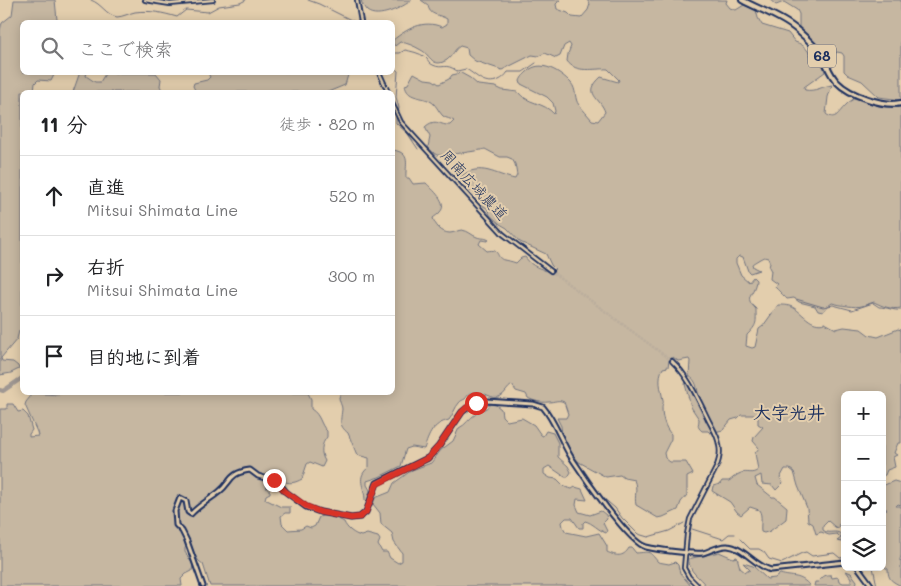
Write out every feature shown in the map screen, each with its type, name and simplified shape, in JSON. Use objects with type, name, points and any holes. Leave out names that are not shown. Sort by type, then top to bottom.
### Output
[{"type":"main road","name":"68","points":[[742,0],[785,20],[799,32],[821,54],[832,75],[842,86],[880,103],[893,105],[901,103]]},
{"type":"main road","points":[[204,586],[187,541],[182,531],[176,525],[175,511],[180,498],[186,501],[188,512],[191,514],[198,506],[219,492],[231,477],[250,470],[258,476],[278,482],[286,492],[306,506],[320,512],[351,518],[360,517],[368,509],[377,484],[428,458],[466,408],[476,403],[488,401],[533,404],[543,407],[575,463],[616,519],[636,542],[644,547],[700,553],[723,546],[732,546],[763,567],[771,570],[841,562]]},
{"type":"main road","points":[[861,571],[872,586]]},
{"type":"street","points":[[145,0],[170,4],[213,0]]},
{"type":"street","points":[[358,0],[361,20]]},
{"type":"street","points":[[380,75],[387,90]]},
{"type":"street","name":"周南広域農道","points":[[395,109],[401,122],[486,216],[516,244],[551,271]]},
{"type":"street","points":[[672,361],[681,370],[720,446],[719,460],[716,468],[690,519],[684,562],[686,573],[698,586]]},
{"type":"shaded area","points":[[14,0],[55,0],[57,20],[20,20],[20,75],[54,75],[51,81],[38,80],[35,83],[34,90],[20,90],[20,331],[17,339],[1,358],[2,361],[13,362],[19,369],[0,375],[0,30],[2,23],[12,15]]},
{"type":"shaded area","points":[[361,0],[412,0],[397,9],[377,14],[367,11]]},
{"type":"shaded area","points":[[421,0],[560,0],[556,4],[557,9],[568,13],[572,17],[581,18],[588,10],[590,4],[587,0],[727,0],[726,3],[730,8],[736,10],[744,5],[756,10],[762,25],[788,33],[795,42],[806,49],[813,60],[815,61],[820,56],[825,72],[804,87],[805,90],[812,90],[832,85],[826,114],[829,116],[837,115],[856,97],[878,106],[901,107],[901,308],[890,308],[874,302],[855,307],[832,303],[823,312],[818,311],[815,306],[799,302],[794,298],[787,299],[775,287],[777,284],[770,279],[771,271],[768,258],[763,257],[752,264],[753,267],[759,270],[750,273],[743,257],[739,256],[736,259],[741,275],[749,282],[753,277],[756,280],[750,295],[750,301],[756,309],[756,320],[755,326],[747,335],[746,346],[755,347],[759,329],[778,305],[792,307],[812,322],[825,323],[836,329],[844,327],[861,329],[869,335],[878,337],[898,329],[901,330],[901,443],[898,443],[894,453],[897,455],[893,457],[895,467],[887,470],[886,472],[886,391],[841,391],[841,524],[838,528],[828,521],[823,526],[823,530],[840,533],[841,538],[837,534],[829,535],[821,532],[816,534],[813,524],[808,521],[807,508],[794,472],[790,469],[785,469],[780,478],[783,483],[776,490],[772,485],[762,484],[761,475],[755,478],[757,485],[787,507],[786,519],[770,531],[764,533],[761,532],[759,510],[750,507],[741,515],[730,502],[712,491],[713,486],[720,484],[722,481],[729,481],[741,473],[758,470],[755,453],[759,448],[753,441],[754,437],[763,427],[758,424],[758,418],[754,415],[741,415],[731,420],[723,430],[710,433],[702,431],[698,427],[699,419],[691,407],[685,384],[686,382],[694,397],[698,396],[696,384],[689,376],[690,361],[689,359],[678,361],[673,357],[669,360],[668,367],[663,368],[660,376],[663,415],[666,426],[671,434],[671,439],[664,453],[665,458],[670,462],[686,462],[693,474],[687,477],[687,495],[681,502],[678,510],[658,518],[636,505],[636,486],[634,480],[620,475],[606,477],[579,462],[573,455],[562,435],[561,426],[557,418],[566,418],[568,414],[564,402],[538,402],[528,398],[526,394],[516,391],[512,385],[498,397],[479,392],[469,394],[460,402],[449,420],[435,427],[424,449],[412,447],[406,449],[401,466],[367,481],[370,490],[367,502],[365,501],[362,475],[369,467],[369,458],[357,455],[348,433],[343,427],[341,422],[342,408],[339,397],[340,395],[395,395],[395,151],[405,157],[406,178],[409,178],[413,184],[426,183],[441,200],[442,208],[433,218],[441,230],[450,233],[462,230],[477,237],[487,239],[489,240],[481,240],[479,244],[487,251],[496,252],[501,259],[516,263],[525,257],[534,265],[550,273],[555,269],[546,254],[520,242],[507,228],[490,215],[487,208],[483,206],[481,197],[472,191],[467,191],[460,178],[468,172],[482,170],[515,179],[517,175],[512,159],[500,157],[485,149],[437,155],[428,147],[430,137],[425,127],[435,122],[450,125],[454,121],[443,116],[430,101],[408,93],[405,85],[408,84],[414,73],[439,84],[449,79],[452,75],[461,73],[478,85],[518,92],[526,99],[545,107],[554,114],[553,103],[547,97],[521,84],[520,81],[532,68],[544,66],[556,71],[571,83],[579,105],[592,120],[598,121],[605,112],[594,96],[593,88],[601,77],[618,82],[619,80],[608,69],[586,70],[575,68],[567,61],[571,46],[569,43],[564,46],[560,56],[556,58],[545,53],[539,56],[532,55],[502,70],[475,61],[468,55],[467,48],[460,46],[451,57],[438,63],[424,52],[406,43],[400,42],[395,46],[395,39],[416,26],[428,24],[442,27],[447,24],[447,19],[432,13],[428,5]]},
{"type":"shaded area","points":[[770,0],[901,0],[901,100],[879,97],[862,81],[848,75],[844,71],[844,56],[842,53],[837,52],[830,57],[827,55],[799,27],[799,14],[797,10],[784,2],[776,5]]},
{"type":"shaded area","points":[[79,75],[86,75],[95,82],[100,82],[104,75],[158,75],[161,79],[160,86],[162,90],[74,90]]},
{"type":"shaded area","points":[[209,75],[348,75],[345,85],[333,90],[195,90],[194,83],[207,80],[210,77]]},
{"type":"shaded area","points":[[30,395],[309,395],[311,409],[317,414],[327,431],[327,437],[322,449],[325,461],[322,467],[310,462],[307,464],[302,479],[297,481],[290,483],[272,478],[266,485],[270,493],[266,495],[265,499],[281,507],[290,507],[290,513],[285,513],[281,516],[282,524],[288,530],[301,529],[306,526],[311,528],[315,526],[319,517],[332,517],[344,522],[353,533],[361,536],[367,534],[378,537],[380,540],[378,545],[382,552],[387,552],[390,558],[398,563],[402,561],[402,553],[394,542],[392,533],[381,524],[380,513],[373,504],[375,498],[390,492],[394,483],[412,470],[431,463],[441,450],[453,441],[459,428],[490,404],[496,405],[501,409],[502,416],[507,421],[522,418],[534,425],[543,436],[546,431],[553,433],[558,443],[558,457],[568,466],[571,472],[568,477],[565,477],[549,466],[544,469],[544,474],[550,478],[557,479],[565,487],[582,489],[587,500],[577,499],[576,505],[579,512],[590,515],[601,511],[606,515],[607,519],[603,523],[607,531],[606,533],[585,521],[583,528],[579,528],[572,518],[566,518],[562,522],[566,532],[586,536],[599,533],[607,546],[607,552],[613,554],[622,555],[629,548],[632,548],[636,553],[649,553],[658,562],[669,564],[675,562],[680,573],[691,586],[210,586],[203,564],[196,558],[190,543],[185,548],[185,552],[193,565],[192,571],[181,579],[182,586],[0,586],[0,409],[7,409],[7,404],[13,404],[18,412],[23,411],[28,416],[32,430],[29,437],[38,436],[25,405]]},
{"type":"shaded area","points":[[894,481],[901,483],[901,505],[898,504],[896,506],[901,506],[901,586],[891,580],[886,568],[886,484]]},
{"type":"shaded area","points":[[719,552],[733,558],[737,557],[740,568],[745,572],[750,570],[743,563],[753,566],[767,579],[775,578],[780,574],[800,578],[810,586],[706,586],[692,571],[689,559]]},
{"type":"shaded area","points":[[846,571],[851,573],[857,581],[856,586],[814,586],[815,582],[818,582],[827,575],[831,575],[832,578],[838,577],[839,581],[843,583],[851,583],[851,578]]},
{"type":"waterway","points":[[91,0],[117,17],[146,11],[177,17],[186,10],[208,12],[219,6],[240,3],[246,0]]},
{"type":"waterway","points":[[308,0],[351,20]]},
{"type":"waterway","points":[[395,53],[405,50],[415,52],[425,57],[430,64],[439,67],[447,66],[457,71],[466,69],[489,82],[499,80],[508,72],[523,72],[536,63]]},
{"type":"waterway","points":[[395,68],[398,71],[396,97],[399,108],[398,112]]},
{"type":"waterway","points":[[396,115],[396,123],[408,134],[418,149]]},
{"type":"waterway","points":[[796,299],[823,307],[833,305],[852,310],[873,303],[879,307],[901,310]]},
{"type":"waterway","points":[[0,390],[3,391],[20,379]]},
{"type":"waterway","points":[[584,470],[602,497],[615,508],[638,534],[648,537],[669,531],[684,523]]},
{"type":"waterway","points":[[692,529],[723,539],[729,534],[735,534]]},
{"type":"waterway","points":[[740,539],[750,549],[759,549],[769,559],[782,563],[806,552],[812,556],[834,553],[841,558]]},
{"type":"waterway","points":[[874,571],[877,586]]},
{"type":"tunnel","points":[[551,271],[672,361]]},
{"type":"district","name":"大字光井","points":[[789,413]]},
{"type":"route","points":[[274,480],[286,492],[306,506],[320,512],[351,518],[360,517],[368,509],[376,485],[380,481],[428,458],[439,446],[462,412],[476,403]]}]
